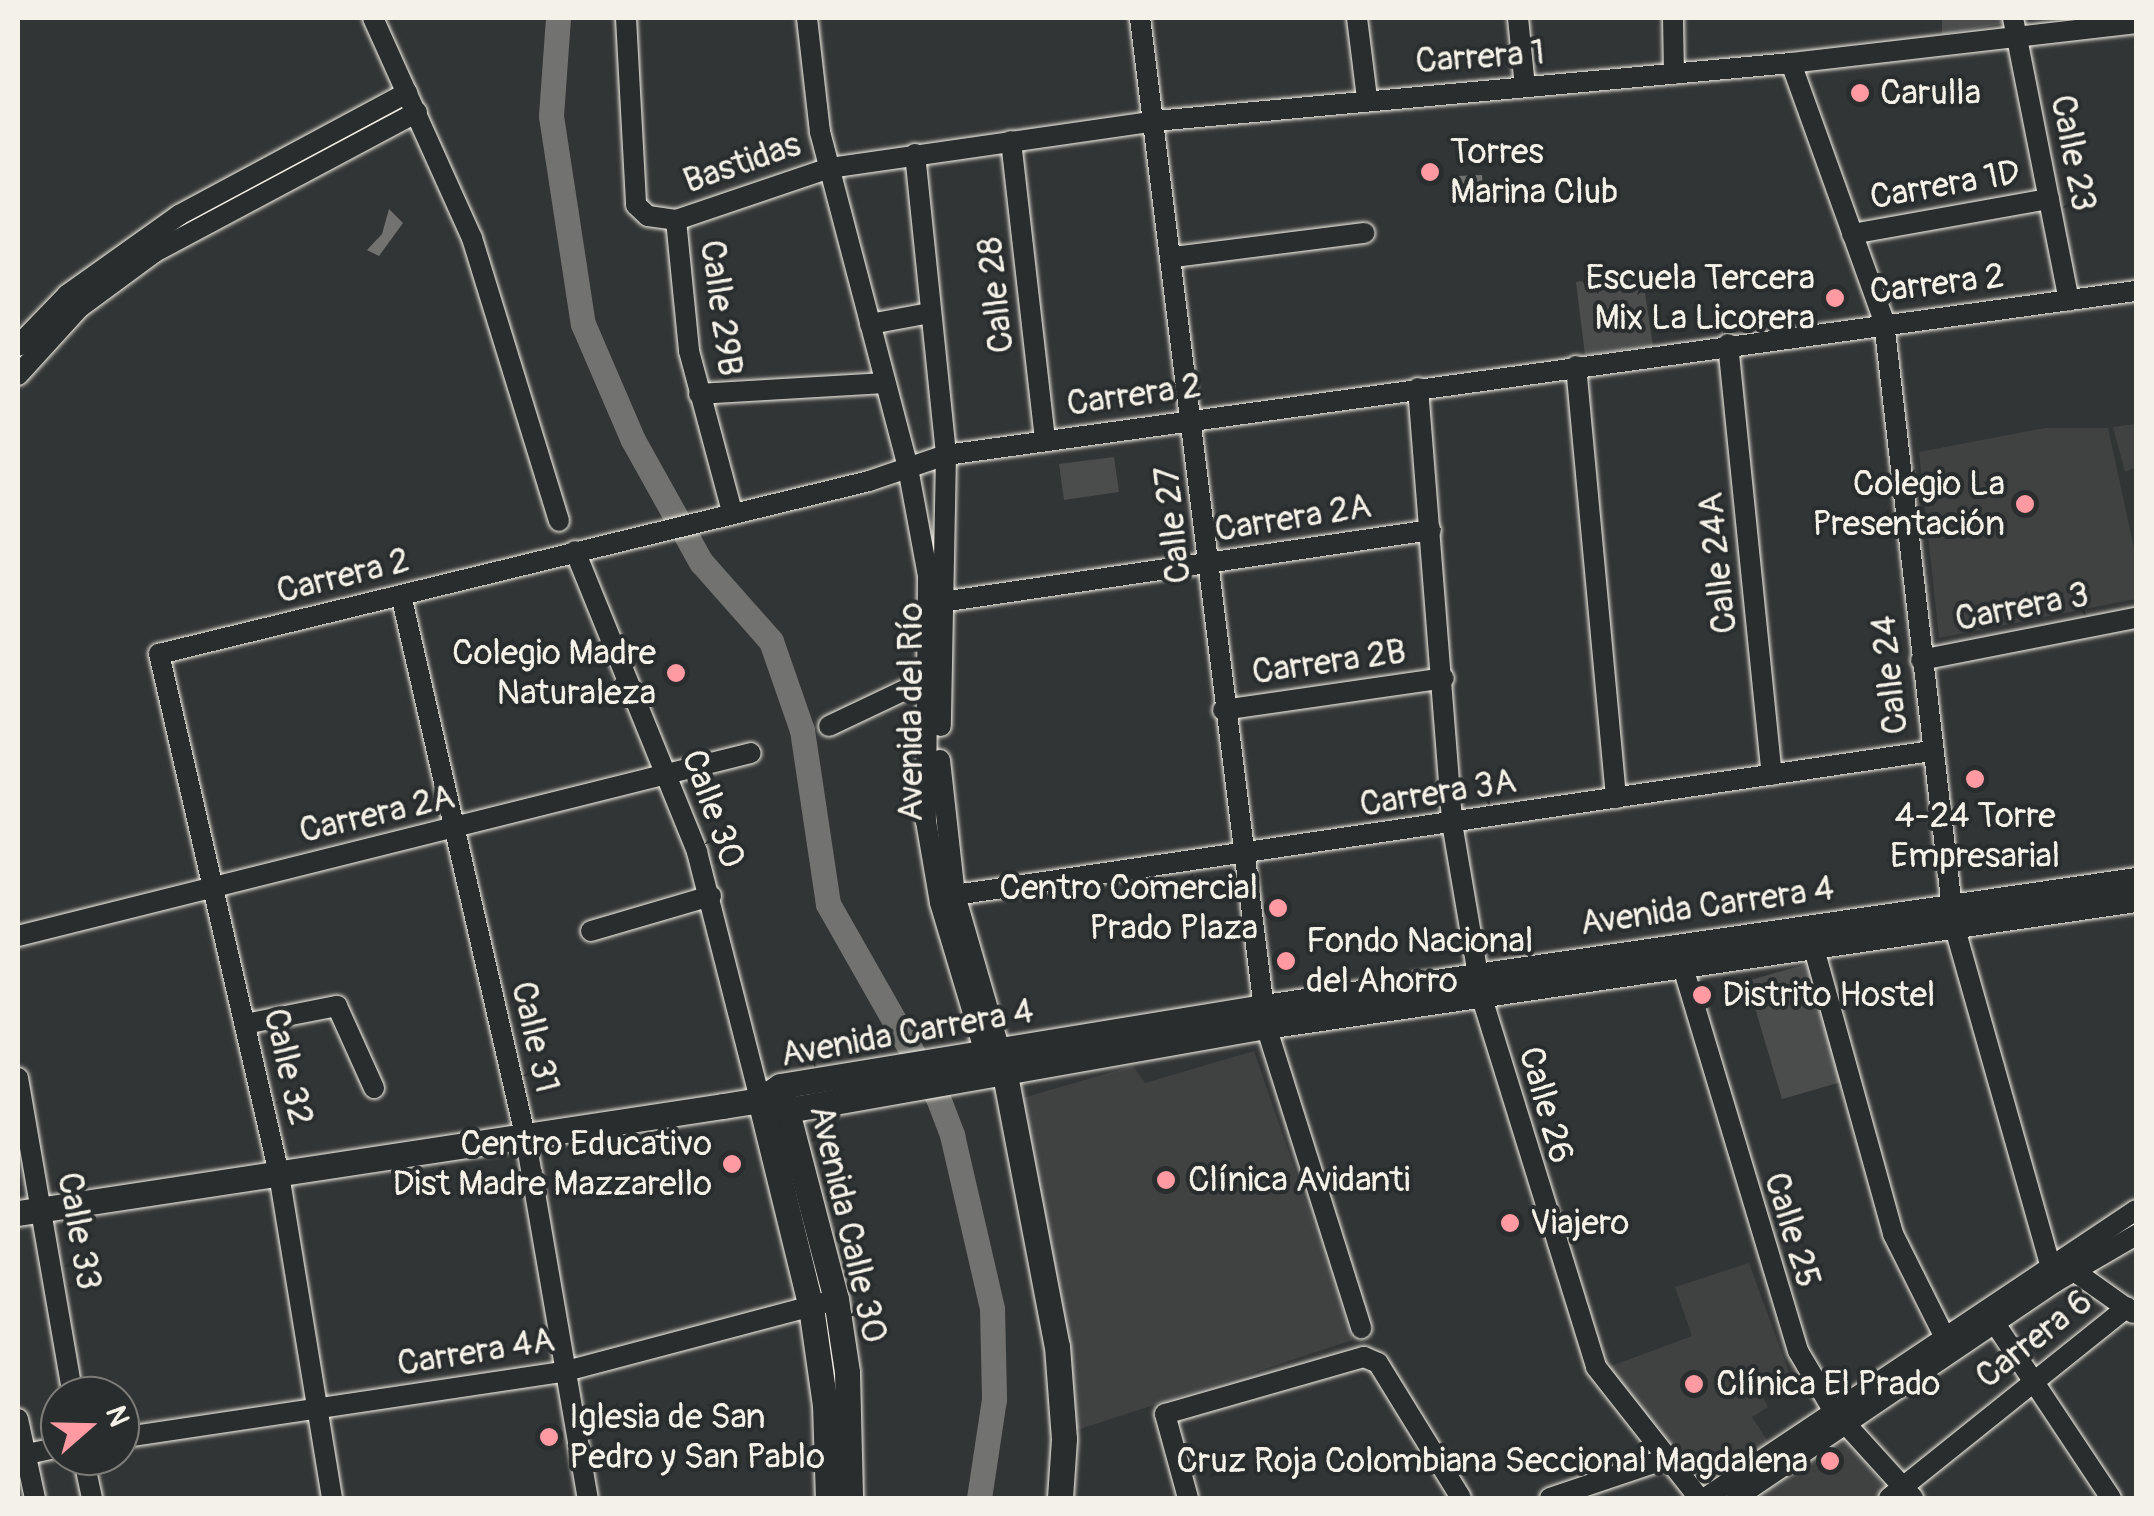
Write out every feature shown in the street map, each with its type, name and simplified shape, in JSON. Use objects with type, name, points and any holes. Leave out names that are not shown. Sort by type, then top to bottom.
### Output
[{"type":"main road","name":"Avenida Carrera 4","points":[[1679,956],[1814,945],[2136,880]]},
{"type":"main road","name":"Avenida Carrera 4","points":[[30,1212],[846,1088],[1265,1017],[1952,915],[2136,899]]},
{"type":"main road","name":"Avenida del Río","points":[[995,1064],[1041,1348],[1048,1439],[1043,1498]]},
{"type":"main road","name":"Avenida del Río","points":[[995,1064],[1057,1346],[1064,1438],[1060,1498]]},
{"type":"main road","name":"Avenida Carrera 4","points":[[775,1098],[817,1105],[846,1088]]},
{"type":"main road","name":"Avenida Calle 30","points":[[775,1098],[796,1148],[824,1303],[828,1498]]},
{"type":"main road","name":"Avenida Calle 30","points":[[775,1098],[824,1303],[847,1372],[850,1498]]},
{"type":"main road","points":[[796,1148],[800,1124],[817,1105]]},
{"type":"street","points":[[372,18],[472,238],[559,520]]},
{"type":"street","name":"Calle 29B","points":[[626,18],[636,205],[648,216],[676,220],[700,394],[732,512]]},
{"type":"street","name":"Avenida del Río","points":[[806,18],[812,94],[908,468],[938,602],[928,679],[926,821],[940,903],[995,1064]]},
{"type":"street","name":"Calle 27","points":[[1140,18],[1174,257],[1211,564],[1223,710],[1265,1017],[1361,1328]]},
{"type":"street","points":[[1356,18],[1367,98]]},
{"type":"street","points":[[1518,18],[1525,87]]},
{"type":"street","points":[[1672,18],[1674,74]]},
{"type":"street","name":"Carrera 1","points":[[830,168],[1155,121],[1367,98],[1791,63],[2015,27],[2136,23]]},
{"type":"street","name":"Calle 23","points":[[2015,27],[2069,301]]},
{"type":"street","name":"Calle 24","points":[[1791,63],[1884,322],[1952,915],[2052,1273]]},
{"type":"street","points":[[18,346],[179,215],[412,102]]},
{"type":"street","name":"Calle 28","points":[[1011,141],[1045,441]]},
{"type":"street","name":"Avenida del Río","points":[[915,154],[946,455],[938,602],[940,748],[954,895],[995,1064]]},
{"type":"street","name":"Bastidas","points":[[676,220],[830,168]]},
{"type":"street","name":"Carrera 1D","points":[[1852,234],[2049,199]]},
{"type":"street","points":[[1174,257],[1364,233]]},
{"type":"street","name":"Carrera 2","points":[[159,654],[908,468],[946,455],[1884,322],[2136,292]]},
{"type":"street","points":[[18,375],[73,302]]},
{"type":"street","points":[[870,324],[930,313]]},
{"type":"street","name":"Calle 24A","points":[[1728,344],[1772,775]]},
{"type":"street","points":[[1576,366],[1616,798]]},
{"type":"street","points":[[700,394],[884,382]]},
{"type":"street","name":"Calle 26","points":[[1418,388],[1444,678],[1452,823],[1480,987],[1596,1367],[1666,1459],[1702,1498]]},
{"type":"street","name":"Carrera 2A","points":[[938,602],[1430,530]]},
{"type":"street","name":"Calle 30","points":[[576,551],[669,776],[775,1098]]},
{"type":"street","name":"Calle 31","points":[[401,595],[525,1136],[588,1498]]},
{"type":"street","name":"Carrera 3","points":[[1921,660],[2136,618]]},
{"type":"street","name":"Calle 32","points":[[159,654],[278,1174],[321,1410],[332,1498]]},
{"type":"street","name":"Carrera 2B","points":[[1223,710],[1444,678]]},
{"type":"street","points":[[830,726],[928,679]]},
{"type":"street","name":"Carrera 3A","points":[[954,895],[1931,751]]},
{"type":"street","name":"Carrera 2A","points":[[18,936],[751,753]]},
{"type":"street","points":[[590,931],[710,896]]},
{"type":"street","points":[[1814,945],[1893,1234],[1922,1304],[1943,1334]]},
{"type":"street","name":"Calle 25","points":[[1679,956],[1776,1294],[1798,1351],[1838,1417],[1901,1494]]},
{"type":"street","points":[[245,1024],[338,1006],[374,1088]]},
{"type":"street","name":"Calle 33","points":[[18,1078],[30,1212],[68,1376]]},
{"type":"street","points":[[1702,1498],[1994,1322],[2136,1210]]},
{"type":"street","points":[[1738,1498],[1943,1334],[2052,1273],[2074,1271],[2136,1236]]},
{"type":"street","points":[[2074,1271],[2132,1312]]},
{"type":"street","name":"Carrera 4A","points":[[140,1435],[566,1371],[824,1303]]},
{"type":"street","name":"Carrera 6","points":[[1901,1494],[2034,1379],[2132,1312]]},
{"type":"street","points":[[1994,1322],[2111,1498]]},
{"type":"street","points":[[1188,1498],[1165,1414],[1372,1358],[1461,1498]]},
{"type":"street","points":[[18,1418],[22,1455],[35,1498]]},
{"type":"street","points":[[1550,1498],[1579,1494],[1666,1459]]},
{"type":"shaded area","points":[[1942,18],[2004,18],[2006,23],[1942,34]]},
{"type":"shaded area","points":[[1482,175],[1484,202],[1472,203],[1471,184],[1457,184],[1458,176]]},
{"type":"shaded area","points":[[389,209],[403,223],[379,256],[367,250],[382,234]]},
{"type":"shaded area","points":[[1642,273],[1653,346],[1585,355],[1576,282]]},
{"type":"shaded area","points":[[2136,424],[2136,467],[2125,472],[2113,427]]},
{"type":"shaded area","name":"Colegio La Presentación","points":[[2045,428],[2108,428],[2136,557],[2136,599],[1939,638],[1919,452]]},
{"type":"shaded area","points":[[1114,457],[1119,492],[1064,500],[1059,464]]},
{"type":"shaded area","points":[[1810,963],[1845,1081],[1782,1099],[1747,981]]},
{"type":"shaded area","name":"Clínica Avidanti","points":[[1254,1051],[1353,1340],[1074,1431],[1019,1099],[1133,1066],[1145,1083]]},
{"type":"shaded area","name":"Clínica El Prado","points":[[1749,1263],[1790,1375],[1760,1392],[1768,1407],[1752,1417],[1769,1443],[1701,1497],[1603,1369],[1692,1336],[1675,1287]]},
{"type":"shaded area","name":"Cruz Roja Colombiana Seccional Magdalena","points":[[1840,1430],[1888,1491],[1881,1498],[1753,1498]]},
{"type":"waterway","points":[[558,18],[551,116],[583,324],[633,440],[701,562],[771,641],[802,730],[828,904],[938,1098],[952,1135],[992,1308],[994,1399],[979,1498]]},
{"type":"place","name":"Carulla","points":[[1860,93]]},
{"type":"place","name":"Torres Marina Club","points":[[1430,172]]},
{"type":"place","name":"Escuela Tercera Mix La Licorera","points":[[1835,298]]},
{"type":"place","name":"Colegio La Presentación","points":[[2025,504]]},
{"type":"place","name":"Colegio Madre Naturaleza","points":[[676,673]]},
{"type":"place","name":"4-24 Torre Empresarial","points":[[1975,779]]},
{"type":"place","name":"Centro Comercial Prado Plaza","points":[[1278,908]]},
{"type":"place","name":"Fondo Nacional del Ahorro","points":[[1286,961]]},
{"type":"place","name":"Distrito Hostel","points":[[1702,995]]},
{"type":"place","name":"Centro Educativo Dist Madre Mazzarello","points":[[732,1164]]},
{"type":"place","name":"Clínica Avidanti","points":[[1166,1180]]},
{"type":"place","name":"Viajero","points":[[1510,1223]]},
{"type":"place","name":"Clínica El Prado","points":[[1694,1384]]},
{"type":"place","name":"Iglesia de San Pedro y San Pablo","points":[[549,1437]]},
{"type":"place","name":"Cruz Roja Colombiana Seccional Magdalena","points":[[1830,1461]]}]
